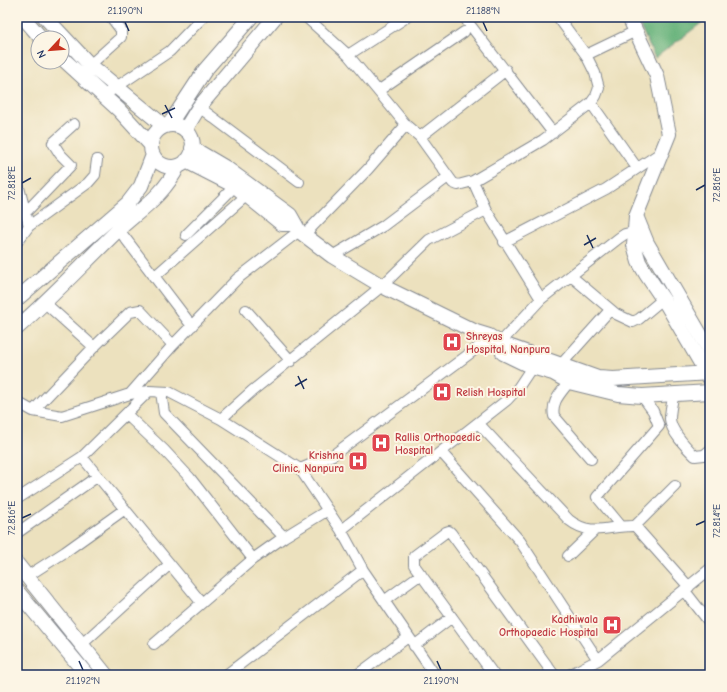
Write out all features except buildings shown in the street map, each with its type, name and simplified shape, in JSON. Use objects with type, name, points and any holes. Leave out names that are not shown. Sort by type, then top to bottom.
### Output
[{"type":"main road","points":[[23,17],[34,30]]},
{"type":"main road","points":[[17,328],[45,304],[119,230],[167,186],[192,148],[192,141],[186,130],[175,125],[166,126],[116,87],[90,65],[45,17]]},
{"type":"main road","points":[[17,299],[128,203],[141,186],[152,150],[155,134],[166,126],[204,70],[251,17]]},
{"type":"main road","points":[[186,130],[199,107],[275,17]]},
{"type":"main road","points":[[476,332],[484,344],[532,366],[613,379],[709,375],[639,262],[634,245],[638,231],[636,216],[669,134],[657,76],[629,17]]},
{"type":"main road","points":[[70,65],[103,96],[152,150],[157,160],[166,166],[182,163],[235,186],[282,224],[299,230],[332,256],[382,286],[476,332],[489,336],[500,343],[557,369],[569,382],[618,394],[642,396],[710,392]]},
{"type":"main road","points":[[192,148],[226,168],[290,215],[299,230]]},
{"type":"main road","points":[[638,231],[647,243],[710,351]]},
{"type":"main road","points":[[17,564],[106,675]]},
{"type":"main road","points":[[17,591],[87,675]]},
{"type":"street","points":[[90,65],[121,37],[121,30],[111,17]]},
{"type":"street","points":[[103,96],[170,51],[203,17]]},
{"type":"street","points":[[306,17],[348,55],[406,125],[420,138],[453,183],[458,185],[473,180],[553,134],[591,103],[600,88],[599,82],[586,56],[558,17]]},
{"type":"street","points":[[348,55],[407,17]]},
{"type":"street","points":[[467,21],[506,70],[553,134]]},
{"type":"street","points":[[586,56],[636,31]]},
{"type":"street","points":[[378,91],[464,32]]},
{"type":"street","points":[[420,138],[506,70]]},
{"type":"street","points":[[591,103],[637,168]]},
{"type":"street","points":[[199,107],[299,182]]},
{"type":"street","points":[[26,212],[71,165],[60,154],[53,143],[74,124]]},
{"type":"street","points":[[130,394],[173,345],[237,279],[299,230],[368,169],[406,125]]},
{"type":"street","points":[[504,242],[594,195],[663,151]]},
{"type":"street","points":[[17,242],[29,226],[88,183],[95,175],[98,160]]},
{"type":"street","points":[[332,256],[383,226],[448,177]]},
{"type":"street","points":[[17,180],[29,226]]},
{"type":"street","points":[[473,180],[486,210],[504,242],[541,299]]},
{"type":"street","points":[[186,235],[235,186]]},
{"type":"street","points":[[154,277],[247,195]]},
{"type":"street","points":[[221,419],[252,391],[382,286],[429,240],[486,210]]},
{"type":"street","points":[[119,230],[192,326]]},
{"type":"street","points":[[300,469],[333,455],[484,344],[500,343],[541,299],[619,238],[638,231]]},
{"type":"street","points":[[571,276],[610,310],[625,320],[633,322],[639,319],[663,300]]},
{"type":"street","points":[[45,304],[94,347]]},
{"type":"street","points":[[33,411],[94,347],[134,310],[140,310],[173,345]]},
{"type":"street","points":[[246,310],[291,361]]},
{"type":"street","points":[[557,369],[610,310]]},
{"type":"street","points":[[341,530],[507,400],[518,388],[532,366]]},
{"type":"street","points":[[569,382],[554,401],[552,409],[554,416],[591,459]]},
{"type":"street","points":[[17,499],[82,457],[149,391]]},
{"type":"street","points":[[17,402],[33,411],[62,416],[130,394],[149,391],[169,392],[221,419],[300,469],[341,530],[363,570],[435,675]]},
{"type":"street","points":[[161,392],[164,413],[284,537]]},
{"type":"street","points":[[674,394],[670,421],[686,448],[695,456],[704,455],[710,450]]},
{"type":"street","points":[[621,526],[597,497],[659,426],[658,421],[642,396]]},
{"type":"street","points":[[126,414],[164,450],[190,478],[253,559]]},
{"type":"street","points":[[658,421],[670,421]]},
{"type":"street","points":[[478,423],[570,520],[578,526],[594,530],[621,526],[635,526],[675,486]]},
{"type":"street","points":[[441,452],[520,541],[598,660]]},
{"type":"street","points":[[82,457],[202,602]]},
{"type":"street","points":[[17,533],[98,476]]},
{"type":"street","points":[[26,577],[65,552],[125,509]]},
{"type":"street","points":[[154,644],[253,559],[284,537],[328,510]]},
{"type":"street","points":[[635,526],[687,589],[710,622]]},
{"type":"street","points":[[568,556],[594,530]]},
{"type":"street","points":[[494,675],[414,564],[414,556],[449,531],[554,675]]},
{"type":"street","points":[[81,645],[170,564]]},
{"type":"street","points":[[569,675],[598,660],[710,569]]},
{"type":"street","points":[[226,675],[363,570]]},
{"type":"street","points":[[384,601],[421,574]]},
{"type":"street","points":[[414,646],[452,618]]},
{"type":"street","points":[[357,675],[408,637]]},
{"type":"green space","points":[[636,17],[710,17],[710,29],[704,21],[655,58]]},
{"type":"place","name":"Shreyas Hospital, Nanpura","points":[[452,342]]},
{"type":"place","name":"Relish Hospital","points":[[442,392]]},
{"type":"place","name":"Rallis Orthopaedic Hospital","points":[[381,443]]},
{"type":"place","name":"Krishna Clinic, Nanpura","points":[[358,461]]},
{"type":"place","name":"Kadhiwala Orthopaedic Hospital","points":[[612,625]]}]
